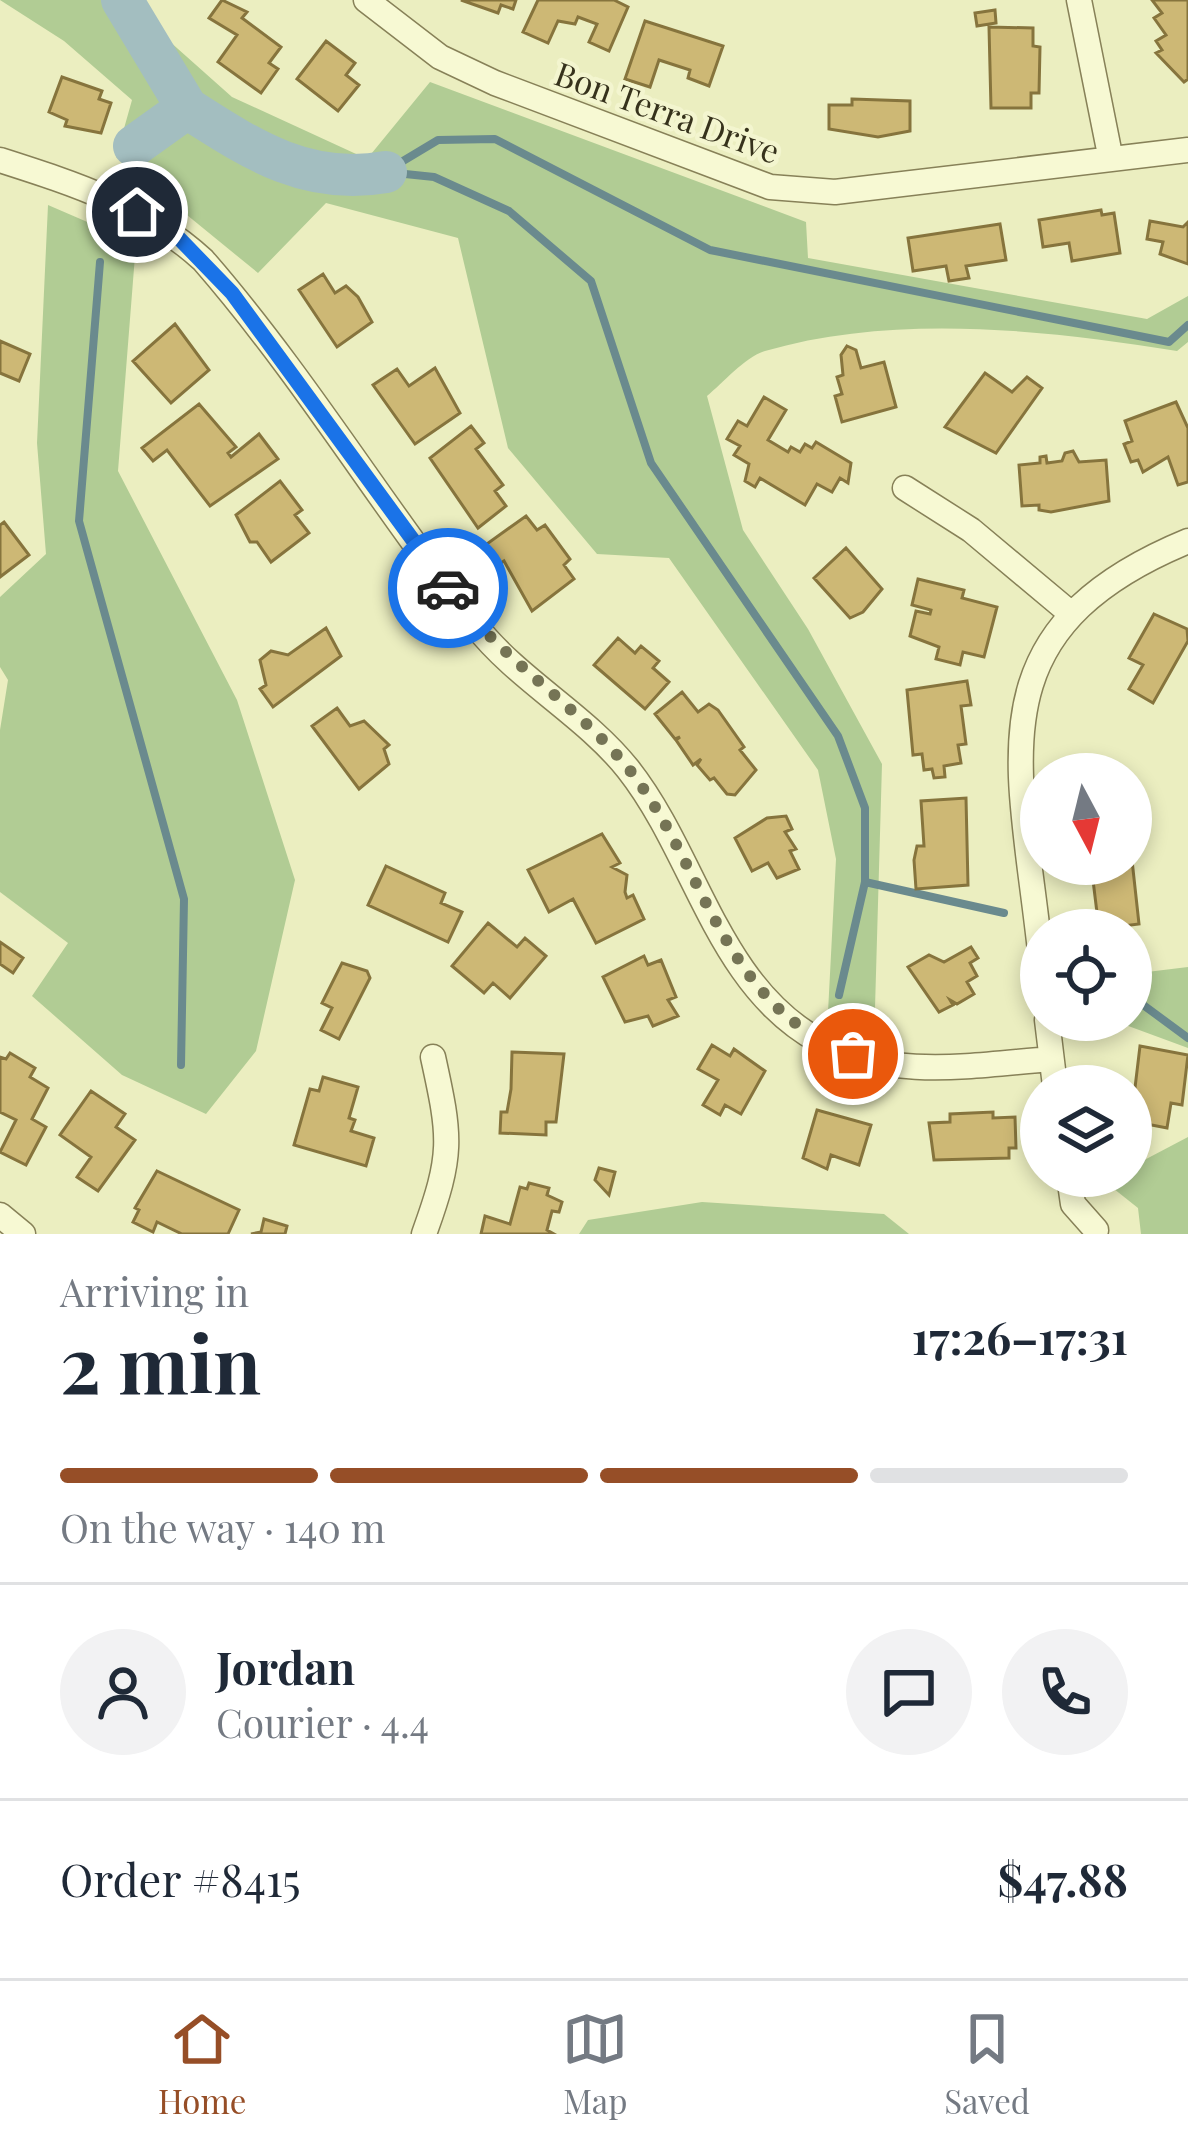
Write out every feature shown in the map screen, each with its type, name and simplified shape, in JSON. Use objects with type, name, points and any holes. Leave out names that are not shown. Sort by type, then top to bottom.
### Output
[{"type":"street","name":"Bon Terra Drive","points":[[366,0],[440,56],[495,82],[770,187],[835,192],[1110,155],[1188,150]]},
{"type":"street","points":[[1079,0],[1110,155]]},
{"type":"street","points":[[0,160],[104,194],[171,230],[203,260],[479,630],[626,766],[742,971],[787,1021],[822,1043],[884,1065],[936,1067],[1051,1059]]},
{"type":"street","points":[[904,488],[971,530],[1069,612]]},
{"type":"street","points":[[1036,909],[1022,776],[1022,707],[1036,665],[1069,612],[1129,567],[1188,542]]},
{"type":"street","points":[[1049,1041],[1052,1065]]},
{"type":"street","points":[[424,1234],[448,1162],[448,1125],[433,1057]]},
{"type":"street","points":[[1072,1197],[1096,1231]]},
{"type":"street","points":[[0,1215],[23,1234]]},
{"type":"green space","points":[[0,0],[123,0],[232,97],[367,159],[430,82],[806,222],[808,258],[1147,319],[1188,296],[1188,342],[1177,351],[1023,332],[866,332],[757,354],[707,396],[743,530],[808,629],[882,764],[875,1008],[828,1012],[836,859],[818,770],[669,558],[597,554],[508,448],[458,238],[326,203],[258,273],[116,157],[132,100],[64,41]]},
{"type":"green space","points":[[48,205],[136,243],[118,471],[237,700],[295,880],[256,1051],[206,1114],[122,1075],[32,996],[68,943],[0,892],[0,730],[8,680],[0,667],[0,597],[46,554],[37,443]]},
{"type":"green space","points":[[1188,967],[1188,1048],[1152,1035],[1152,971]]},
{"type":"green space","points":[[1188,1137],[1188,1234],[1141,1234],[1138,1208],[1124,1197],[1152,1197],[1152,1156]]},
{"type":"green space","points":[[702,1202],[884,1214],[909,1234],[579,1234],[588,1220]]},
{"type":"building","points":[[222,0],[247,12],[242,18],[281,47],[269,63],[278,69],[261,93],[218,62],[237,35],[209,18]]},
{"type":"building","points":[[461,0],[516,0],[513,9],[501,5],[498,13]]},
{"type":"building","points":[[538,0],[614,0],[628,7],[609,51],[589,42],[597,24],[578,17],[575,24],[558,21],[548,43],[523,32]]},
{"type":"building","points":[[1152,0],[1188,0],[1188,79],[1184,82],[1156,53],[1162,50],[1156,41],[1166,35],[1154,18],[1162,13]]},
{"type":"building","points":[[995,10],[996,23],[977,26],[975,13]]},
{"type":"building","points":[[645,21],[723,46],[709,86],[688,78],[690,70],[659,60],[650,87],[625,79]]},
{"type":"building","points":[[989,27],[1033,28],[1033,46],[1040,47],[1039,93],[1031,93],[1031,108],[991,108]]},
{"type":"building","points":[[326,41],[355,63],[346,75],[359,85],[338,111],[297,79]]},
{"type":"building","points":[[62,77],[102,91],[99,99],[111,103],[101,133],[65,126],[67,120],[49,112]]},
{"type":"building","points":[[852,99],[910,101],[910,131],[878,137],[829,129],[829,105],[852,105]]},
{"type":"building","points":[[1101,210],[1102,215],[1114,213],[1120,253],[1072,261],[1069,243],[1043,247],[1039,220]]},
{"type":"building","points":[[1150,221],[1183,227],[1188,222],[1188,264],[1160,254],[1163,242],[1147,239]]},
{"type":"building","points":[[1000,224],[1006,260],[966,266],[969,278],[949,281],[946,266],[913,271],[908,238]]},
{"type":"building","points":[[323,274],[335,293],[346,286],[358,297],[372,322],[337,347],[299,290]]},
{"type":"building","points":[[175,324],[209,370],[171,403],[133,361]]},
{"type":"building","points":[[0,341],[30,354],[19,381],[0,373]]},
{"type":"building","points":[[847,346],[856,350],[861,368],[884,362],[896,407],[842,422],[835,396],[842,394],[837,377],[843,375],[841,355]]},
{"type":"building","points":[[435,368],[460,413],[415,444],[373,385],[397,369],[409,386]]},
{"type":"building","points":[[985,373],[1012,392],[1027,377],[1042,388],[996,453],[945,427]]},
{"type":"building","points":[[764,397],[786,410],[768,440],[788,452],[791,447],[800,452],[805,444],[812,448],[816,442],[851,463],[848,483],[840,478],[832,492],[817,484],[805,505],[760,478],[755,487],[745,481],[749,464],[734,455],[740,446],[727,439],[738,421],[747,426]]},
{"type":"building","points":[[1176,402],[1188,428],[1188,482],[1178,485],[1168,457],[1143,472],[1138,460],[1131,462],[1124,444],[1132,441],[1125,421]]},
{"type":"building","points":[[199,404],[236,447],[228,453],[231,457],[259,434],[278,459],[210,506],[167,450],[153,461],[142,448]]},
{"type":"building","points":[[471,426],[484,443],[476,449],[503,485],[495,491],[506,506],[478,528],[430,458]]},
{"type":"building","points":[[1073,451],[1079,462],[1106,460],[1109,501],[1051,512],[1039,510],[1039,505],[1022,506],[1019,465],[1040,463],[1040,457],[1046,456],[1047,463],[1062,461],[1065,453]]},
{"type":"building","points":[[280,481],[302,510],[295,515],[309,533],[271,562],[257,542],[250,542],[236,515]]},
{"type":"building","points":[[526,516],[537,530],[545,525],[570,559],[564,565],[574,579],[532,611],[504,561],[498,565],[484,546]]},
{"type":"building","points":[[4,522],[29,555],[0,577],[0,525]]},
{"type":"building","points":[[846,548],[882,589],[863,612],[850,618],[814,578]]},
{"type":"building","points":[[918,579],[964,590],[962,598],[997,607],[984,657],[963,652],[960,665],[936,659],[939,647],[910,636],[916,611],[930,614],[931,610],[912,605]]},
{"type":"building","points":[[1154,614],[1187,629],[1188,641],[1153,703],[1129,689],[1143,665],[1129,658]]},
{"type":"building","points":[[326,628],[341,656],[273,707],[260,689],[266,685],[260,660],[271,651],[288,655]]},
{"type":"building","points":[[618,638],[635,653],[641,646],[659,661],[653,668],[669,682],[645,709],[594,665]]},
{"type":"building","points":[[967,681],[971,705],[961,706],[966,744],[958,745],[961,763],[944,766],[945,777],[934,778],[932,769],[924,770],[922,754],[913,755],[907,690]]},
{"type":"building","points":[[682,692],[698,712],[709,704],[718,710],[756,770],[735,795],[727,794],[714,778],[710,780],[697,765],[701,759],[693,765],[676,740],[680,737],[675,739],[655,714]]},
{"type":"building","points":[[337,708],[350,726],[364,721],[389,745],[384,749],[389,764],[359,789],[312,726]]},
{"type":"building","points":[[966,798],[968,885],[916,889],[914,860],[917,846],[924,846],[921,801]]},
{"type":"building","points":[[786,816],[792,829],[785,832],[796,849],[790,851],[799,869],[777,878],[768,863],[752,871],[735,838],[767,818]]},
{"type":"building","points":[[602,834],[620,863],[612,867],[627,875],[627,898],[633,895],[644,919],[596,943],[573,899],[549,912],[528,870]]},
{"type":"building","points":[[386,866],[445,893],[441,903],[462,912],[448,942],[368,905]]},
{"type":"building","points":[[1094,885],[1135,885],[1137,909],[1097,909]]},
{"type":"building","points":[[488,923],[517,947],[525,938],[546,956],[510,998],[493,983],[484,993],[452,966]]},
{"type":"building","points":[[0,942],[23,958],[13,973],[0,964]]},
{"type":"building","points":[[971,947],[978,958],[970,963],[977,976],[967,982],[974,994],[957,1004],[950,1000],[953,1005],[939,1012],[908,967],[929,955],[944,962]]},
{"type":"building","points":[[644,956],[648,965],[661,960],[676,997],[668,1000],[678,1016],[653,1026],[648,1016],[625,1022],[603,977]]},
{"type":"building","points":[[342,963],[367,971],[370,978],[339,1039],[321,1030],[332,1008],[322,1003]]},
{"type":"building","points":[[712,1045],[730,1056],[734,1049],[765,1071],[741,1114],[725,1105],[720,1115],[703,1105],[718,1080],[698,1069]]},
{"type":"building","points":[[1140,1046],[1188,1055],[1182,1105],[1171,1103],[1167,1128],[1152,1125],[1152,1065],[1138,1065]]},
{"type":"building","points":[[512,1052],[564,1054],[556,1122],[546,1122],[546,1135],[500,1133],[501,1112],[507,1112],[511,1089]]},
{"type":"building","points":[[10,1053],[35,1068],[30,1077],[48,1088],[32,1119],[46,1127],[26,1165],[0,1152],[16,1120],[0,1112],[0,1057],[6,1059]]},
{"type":"building","points":[[323,1077],[358,1087],[349,1118],[355,1120],[351,1131],[374,1138],[366,1166],[294,1145],[310,1089],[319,1091]]},
{"type":"building","points":[[91,1091],[125,1114],[116,1127],[135,1140],[98,1191],[77,1177],[91,1157],[60,1135]]},
{"type":"building","points":[[817,1110],[871,1125],[859,1165],[831,1155],[827,1169],[803,1158]]},
{"type":"building","points":[[993,1112],[993,1118],[1015,1117],[1016,1148],[1009,1148],[1009,1158],[934,1160],[929,1123],[950,1122],[950,1114]]},
{"type":"building","points":[[599,1168],[615,1172],[609,1195],[595,1180]]},
{"type":"building","points":[[157,1171],[239,1210],[228,1234],[182,1234],[157,1222],[153,1232],[133,1222],[139,1210],[135,1208]]},
{"type":"building","points":[[529,1183],[549,1188],[547,1195],[562,1202],[559,1212],[552,1211],[547,1230],[554,1234],[481,1234],[485,1216],[510,1224],[520,1187],[527,1189]]},
{"type":"building","points":[[264,1219],[287,1226],[285,1234],[251,1234],[261,1232]]},
{"type":"waterway","points":[[122,0],[187,108],[134,146]]},
{"type":"waterway","points":[[187,108],[280,161],[330,174],[386,172]]},
{"type":"waterway","points":[[388,170],[438,140],[495,139],[710,250],[1169,342],[1188,325]]},
{"type":"waterway","points":[[386,172],[434,177],[509,211],[591,281],[651,463],[838,736],[865,808],[865,882],[1004,913]]},
{"type":"waterway","points":[[100,262],[79,521],[184,899],[181,1065]]},
{"type":"waterway","points":[[839,995],[865,882]]},
{"type":"waterway","points":[[1152,1011],[1188,1038]]},
{"type":"way so far","points":[[448,588],[479,630],[626,766],[654,808],[742,971],[787,1021],[822,1043],[853,1054]]},
{"type":"route","points":[[137,212],[171,230],[232,293],[448,588]]}]
